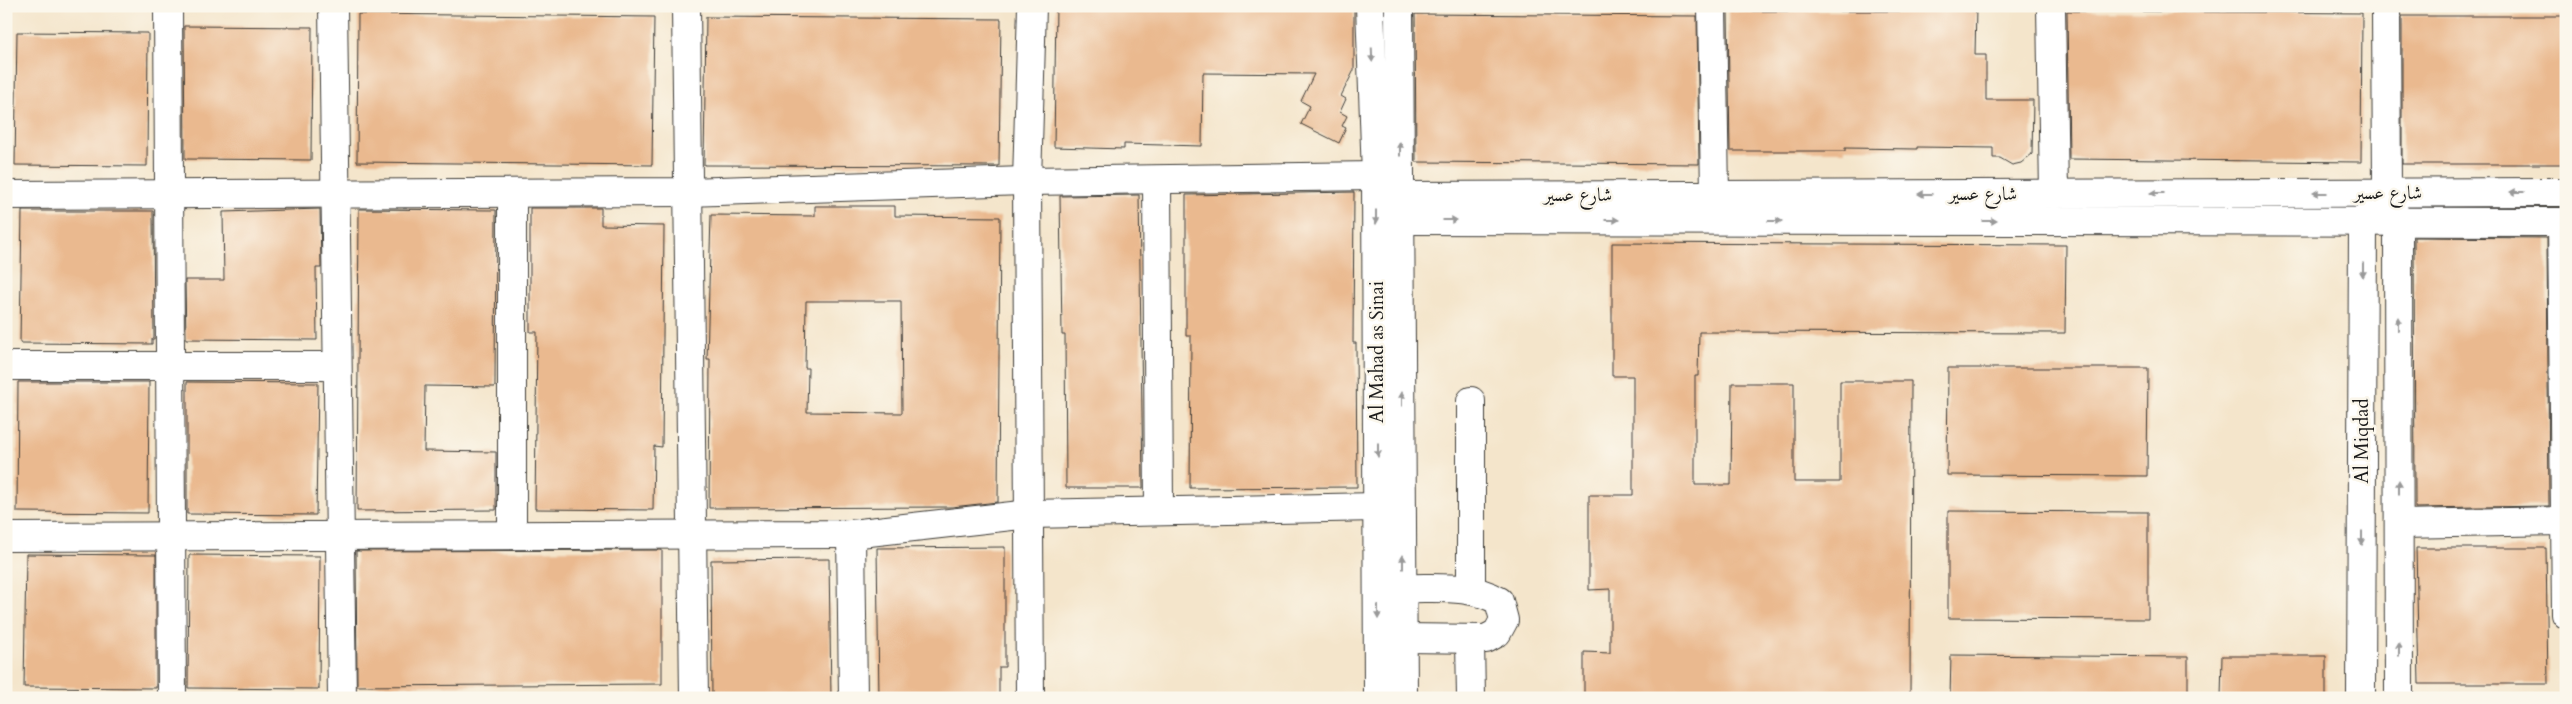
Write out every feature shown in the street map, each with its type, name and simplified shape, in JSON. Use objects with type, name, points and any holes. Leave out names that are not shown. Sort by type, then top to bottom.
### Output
[{"type":"street","points":[[168,6],[172,698]]},
{"type":"street","points":[[333,6],[342,698]]},
{"type":"street","points":[[686,6],[694,698]]},
{"type":"street","points":[[1030,698],[1027,181],[1032,6]]},
{"type":"street","name":"Al Mahad as Sinai","points":[[1370,6],[1376,176],[1378,698]]},
{"type":"street","name":"Al Mahad as Sinai","points":[[1399,6],[1403,698]]},
{"type":"street","points":[[1712,6],[1715,195]]},
{"type":"street","points":[[2051,6],[2054,194]]},
{"type":"street","name":"Al Miqdad","points":[[2386,6],[2387,193],[2398,222],[2400,698]]},
{"type":"street","points":[[6,195],[688,192],[1027,181],[1376,176]]},
{"type":"street","points":[[1158,180],[1159,510]]},
{"type":"street","name":"شارع عسير","points":[[1401,208],[1715,195],[2566,192]]},
{"type":"street","points":[[512,193],[512,536]]},
{"type":"street","points":[[2363,222],[2387,193]]},
{"type":"street","name":"شارع عسير","points":[[1401,208],[2363,222],[2564,222]]},
{"type":"street","name":"Al Miqdad","points":[[2361,698],[2363,222]]},
{"type":"street","points":[[2564,222],[2566,614]]},
{"type":"street","points":[[6,366],[337,366]]},
{"type":"street","points":[[1471,401],[1471,589]]},
{"type":"street","points":[[6,537],[851,534],[1029,514],[1378,507]]},
{"type":"street","points":[[2399,524],[2565,521]]},
{"type":"street","points":[[851,534],[853,698]]},
{"type":"street","points":[[1403,588],[1471,589],[1487,594],[1499,601],[1504,620],[1497,632],[1486,638],[1470,640],[1403,638]]},
{"type":"street","points":[[1470,640],[1471,698]]},
{"type":"building","points":[[1056,6],[1354,8],[1354,70],[1341,96],[1346,99],[1340,112],[1347,116],[1342,126],[1346,128],[1339,143],[1301,124],[1310,106],[1301,101],[1314,74],[1203,73],[1202,146],[1124,144],[1124,149],[1054,147]]},
{"type":"building","points":[[1925,7],[1976,8],[1975,55],[1986,55],[1986,100],[2033,100],[2032,154],[2021,163],[2012,165],[2000,158],[1993,158],[1993,148],[1917,147],[1917,149],[1845,148],[1845,151],[1730,151],[1728,11],[1925,11]]},
{"type":"building","points":[[2067,11],[2362,13],[2361,162],[2069,159]]},
{"type":"building","points":[[358,14],[654,17],[652,165],[357,162]]},
{"type":"building","points":[[1415,14],[1697,16],[1699,164],[1416,162]]},
{"type":"building","points":[[2402,16],[2566,16],[2566,164],[2402,164]]},
{"type":"building","points":[[706,17],[1001,19],[999,166],[704,165]]},
{"type":"building","points":[[184,26],[312,27],[311,160],[185,159]]},
{"type":"building","points":[[17,32],[148,33],[147,166],[15,165]]},
{"type":"building","points":[[1354,192],[1353,343],[1356,343],[1357,487],[1190,488],[1191,336],[1186,336],[1186,195]]},
{"type":"building","points":[[1139,195],[1143,488],[1066,488],[1065,335],[1062,335],[1060,196]]},
{"type":"building","points":[[815,206],[895,206],[895,216],[1000,217],[998,502],[952,507],[709,508],[710,359],[707,359],[711,215],[815,216]],"holes":[[[806,301],[901,301],[902,413],[807,412],[808,368],[805,368]]]},
{"type":"building","points":[[530,208],[601,208],[601,225],[664,226],[662,447],[654,446],[653,510],[535,509],[537,332],[530,332]]},
{"type":"building","points":[[320,209],[321,268],[316,268],[317,340],[186,339],[185,280],[224,280],[223,212]]},
{"type":"building","points":[[359,209],[496,210],[495,387],[425,386],[424,451],[496,452],[496,510],[357,511]]},
{"type":"building","points":[[22,211],[153,211],[154,339],[152,339],[152,344],[20,343]]},
{"type":"building","points":[[2414,237],[2547,238],[2549,506],[2415,508]]},
{"type":"building","points":[[1612,243],[2066,245],[2065,333],[1699,332],[1698,376],[1695,376],[1695,485],[1731,485],[1732,383],[1794,383],[1794,482],[1840,482],[1840,381],[1911,381],[1910,698],[1584,698],[1584,652],[1610,653],[1610,589],[1589,590],[1589,495],[1633,495],[1633,376],[1612,376]]},
{"type":"building","points":[[1948,368],[2148,368],[2147,476],[1947,475]]},
{"type":"building","points":[[18,382],[149,382],[148,513],[17,512]]},
{"type":"building","points":[[187,382],[318,383],[316,515],[187,514]]},
{"type":"building","points":[[1948,511],[2148,512],[2148,619],[1948,618]]},
{"type":"building","points":[[1005,547],[1005,667],[999,667],[999,698],[879,698],[877,548]]},
{"type":"building","points":[[2416,548],[2546,548],[2548,684],[2419,684]]},
{"type":"building","points":[[662,550],[662,684],[357,686],[356,551]]},
{"type":"building","points":[[26,554],[156,555],[156,688],[24,687]]},
{"type":"building","points":[[189,555],[320,556],[319,689],[188,688]]},
{"type":"building","points":[[829,559],[831,698],[712,698],[711,560]]},
{"type":"building","points":[[1951,655],[2188,657],[2188,698],[1950,698]]},
{"type":"building","points":[[2222,656],[2326,656],[2326,698],[2221,698]]}]
